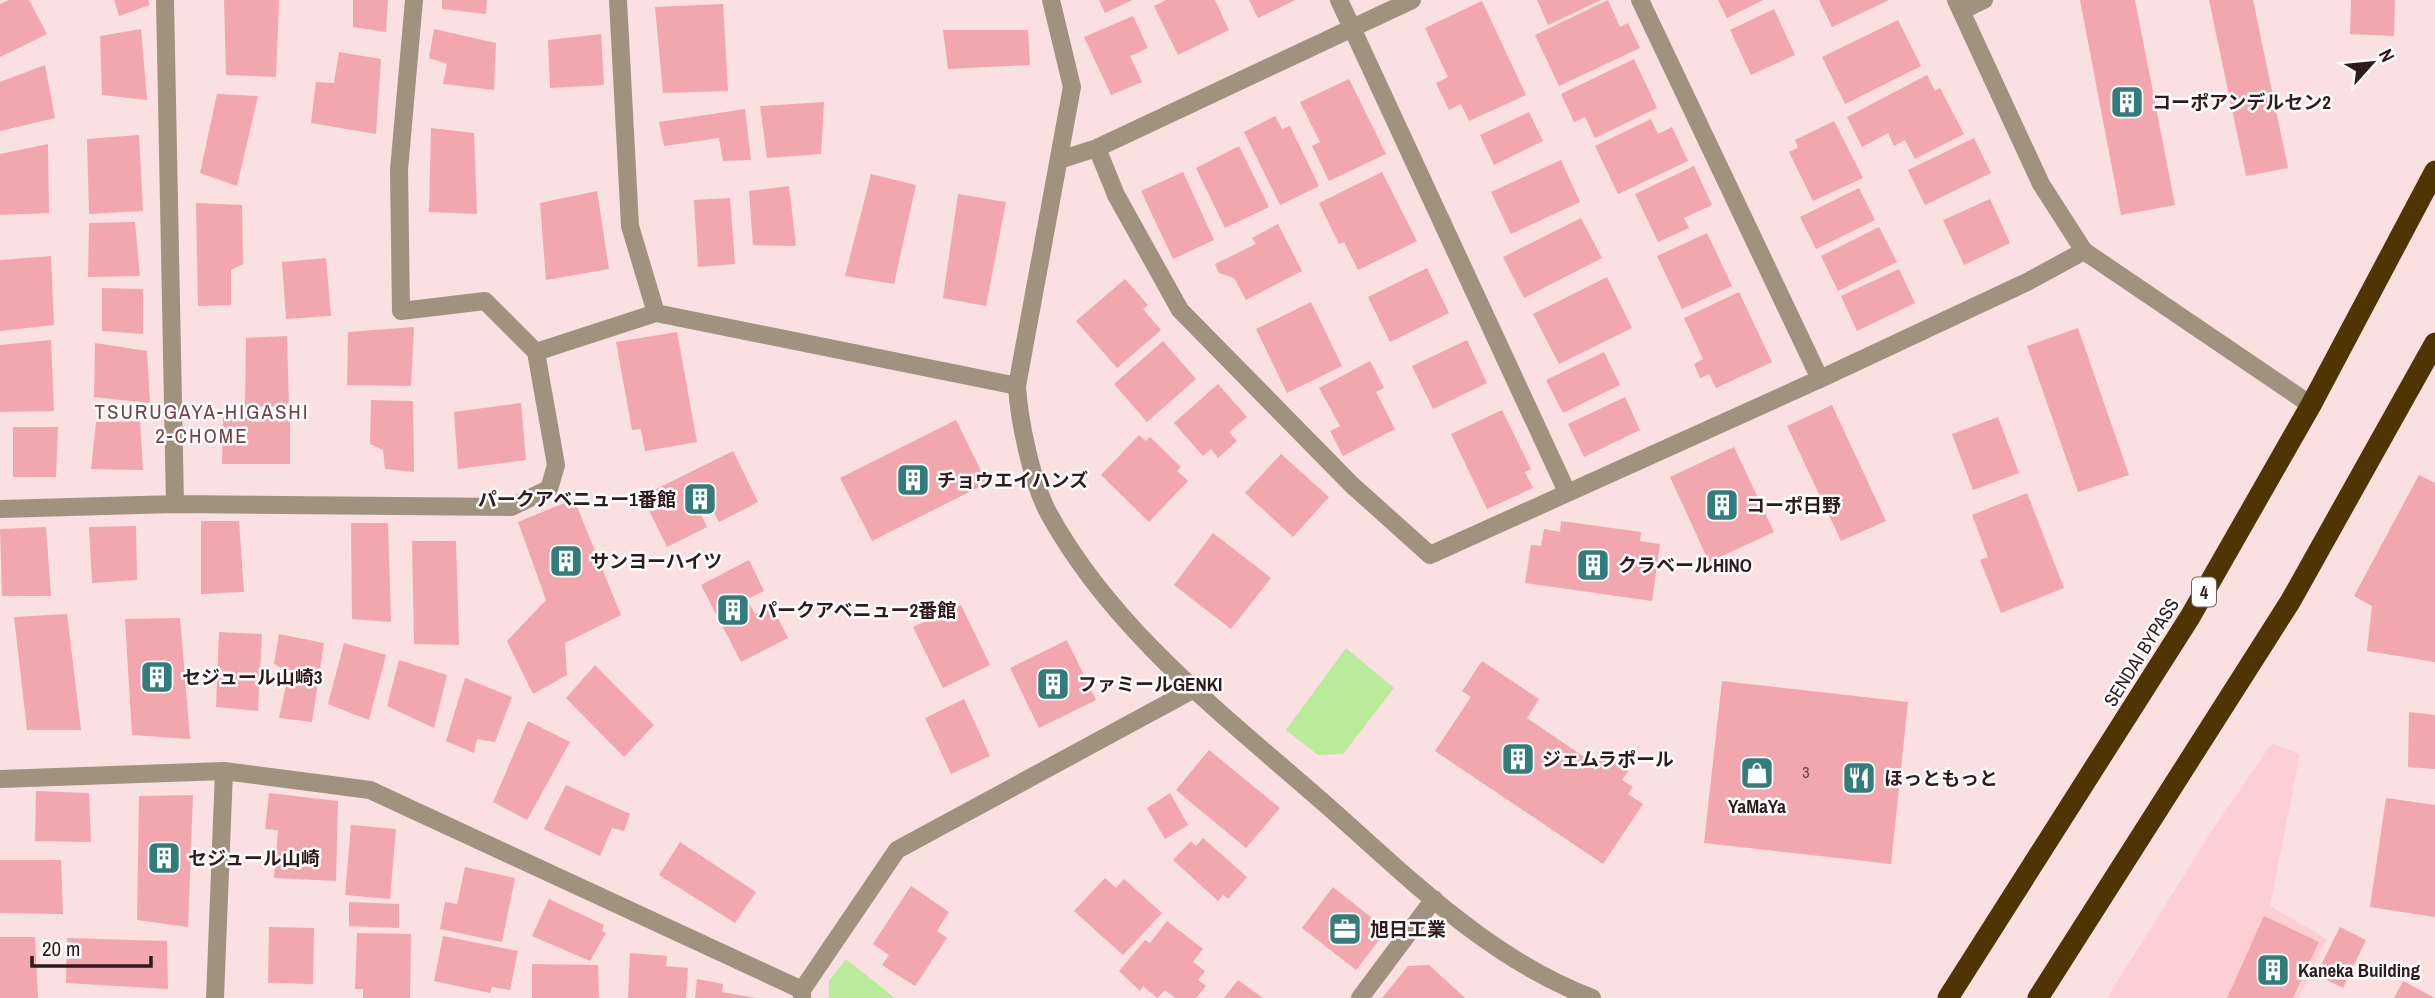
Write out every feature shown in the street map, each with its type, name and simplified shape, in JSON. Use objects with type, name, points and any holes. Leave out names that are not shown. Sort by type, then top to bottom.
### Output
[{"type":"highway","name":"SENDAI BYPASS","points":[[1948,998],[2190,617],[2311,405],[2435,171]]},
{"type":"highway","points":[[2038,998],[2290,602],[2435,343]]},
{"type":"street","points":[[165,0],[175,503]]},
{"type":"street","points":[[0,509],[175,503],[511,507],[549,489],[556,465],[536,352],[485,301],[401,311],[399,170],[414,0]]},
{"type":"street","points":[[618,0],[630,226],[656,313]]},
{"type":"street","points":[[1051,0],[1072,87],[1017,386],[1019,423],[1048,512],[1111,605],[1194,689],[1469,930],[1553,983],[1592,998]]},
{"type":"street","points":[[1339,0],[1567,492]]},
{"type":"street","points":[[1059,160],[1097,148],[1412,0]]},
{"type":"street","points":[[1640,0],[1820,379]]},
{"type":"street","points":[[1984,0],[1958,5],[2040,184],[2084,251],[2311,405]]},
{"type":"street","points":[[1097,148],[1116,195],[1180,310],[1353,485],[1430,555],[1820,379],[2027,282],[2084,251]]},
{"type":"street","points":[[536,352],[656,313],[1017,386]]},
{"type":"street","points":[[0,779],[223,771],[370,790],[802,994],[897,849],[1194,689]]},
{"type":"street","points":[[215,998],[223,771]]},
{"type":"street","points":[[1360,998],[1434,899]]},
{"type":"shaded area","points":[[2272,743],[2300,754],[2270,906],[2327,939],[2299,998],[2107,998],[2213,829]]},
{"type":"green space","points":[[1346,648],[1394,688],[1343,754],[1318,755],[1286,730]]},
{"type":"green space","points":[[846,959],[895,998],[829,998],[829,981]]},
{"type":"building","points":[[9,0],[29,0],[47,34],[0,57],[0,4]]},
{"type":"building","points":[[114,0],[148,0],[150,5],[119,16]]},
{"type":"building","points":[[224,0],[279,0],[276,77],[226,75]]},
{"type":"building","points":[[353,0],[388,0],[386,32],[353,27]]},
{"type":"building","points":[[442,0],[487,0],[486,14],[442,9]]},
{"type":"building","points":[[1099,0],[1132,0],[1105,13]]},
{"type":"building","points":[[1166,0],[1215,0],[1229,30],[1178,55],[1154,6]]},
{"type":"building","points":[[1249,0],[1295,0],[1258,18]]},
{"type":"building","points":[[1537,0],[1601,0],[1548,25]]},
{"type":"building","points":[[1608,0],[1620,27],[1628,23],[1640,48],[1559,86],[1535,35]]},
{"type":"building","points":[[1718,0],[1763,0],[1727,18]]},
{"type":"building","points":[[1819,0],[1889,0],[1832,27]]},
{"type":"building","name":"コーポアンデルセン2","points":[[2080,0],[2135,0],[2175,205],[2121,215]]},
{"type":"building","points":[[2209,0],[2253,0],[2288,168],[2246,176]]},
{"type":"building","points":[[2351,0],[2395,0],[2394,36],[2350,34]]},
{"type":"building","points":[[1482,1],[1526,95],[1469,121],[1461,104],[1449,110],[1436,83],[1448,77],[1425,28]]},
{"type":"building","points":[[723,4],[728,91],[663,93],[655,7]]},
{"type":"building","points":[[1774,9],[1795,55],[1751,75],[1730,30]]},
{"type":"building","points":[[1133,16],[1148,48],[1130,56],[1142,82],[1111,95],[1084,37]]},
{"type":"building","points":[[1898,20],[1921,66],[1845,104],[1822,57]]},
{"type":"building","points":[[141,29],[147,100],[102,95],[100,36]]},
{"type":"building","points":[[434,29],[496,43],[494,90],[443,84],[447,64],[429,58]]},
{"type":"building","points":[[943,30],[1028,30],[1030,65],[948,69]]},
{"type":"building","points":[[601,34],[604,85],[550,88],[548,40]]},
{"type":"building","points":[[339,52],[381,59],[376,134],[311,123],[316,82],[334,83]]},
{"type":"building","points":[[1634,59],[1657,108],[1595,138],[1585,117],[1574,122],[1561,94]]},
{"type":"building","points":[[45,65],[55,118],[0,131],[0,82]]},
{"type":"building","points":[[1927,75],[1935,91],[1940,88],[1964,134],[1915,159],[1905,140],[1894,146],[1888,133],[1862,147],[1847,117]]},
{"type":"building","points":[[1349,79],[1386,154],[1329,181],[1312,146],[1320,142],[1300,102]]},
{"type":"building","points":[[217,94],[258,96],[237,186],[200,173]]},
{"type":"building","points":[[824,102],[821,154],[767,158],[760,106]]},
{"type":"building","points":[[745,109],[751,160],[723,161],[719,138],[664,146],[659,122]]},
{"type":"building","points":[[1529,112],[1543,141],[1494,165],[1480,135]]},
{"type":"building","points":[[1275,116],[1282,129],[1290,126],[1319,186],[1280,205],[1244,132]]},
{"type":"building","points":[[1651,119],[1658,134],[1672,127],[1688,161],[1618,194],[1595,146]]},
{"type":"building","points":[[1834,121],[1863,178],[1813,201],[1789,152],[1798,148],[1795,140]]},
{"type":"building","points":[[431,128],[474,133],[477,214],[429,212]]},
{"type":"building","points":[[139,135],[143,211],[89,214],[87,139]]},
{"type":"building","points":[[1974,138],[1991,173],[1925,205],[1908,170]]},
{"type":"building","points":[[48,144],[49,213],[0,215],[0,154]]},
{"type":"building","points":[[1239,146],[1269,207],[1225,228],[1196,168]]},
{"type":"building","points":[[1561,160],[1580,202],[1511,234],[1491,192]]},
{"type":"building","points":[[1694,166],[1712,205],[1684,218],[1689,228],[1658,242],[1635,194]]},
{"type":"building","points":[[1183,172],[1214,240],[1173,259],[1141,191]]},
{"type":"building","points":[[1382,172],[1417,241],[1358,270],[1344,242],[1339,244],[1319,203]]},
{"type":"building","points":[[871,174],[916,185],[894,284],[845,276]]},
{"type":"building","points":[[789,186],[796,246],[753,245],[749,191]]},
{"type":"building","points":[[1859,188],[1875,220],[1816,249],[1800,217]]},
{"type":"building","points":[[597,191],[609,269],[546,280],[540,203]]},
{"type":"building","points":[[958,194],[1006,202],[986,306],[943,298]]},
{"type":"building","points":[[730,198],[735,264],[698,267],[694,200]]},
{"type":"building","points":[[1990,199],[2010,243],[1964,265],[1943,220]]},
{"type":"building","points":[[196,203],[242,205],[243,264],[231,270],[231,305],[198,306]]},
{"type":"building","points":[[1581,218],[1602,258],[1524,298],[1503,257]]},
{"type":"building","points":[[135,222],[140,276],[88,277],[89,223]]},
{"type":"building","points":[[1278,224],[1302,271],[1246,300],[1234,278],[1219,273],[1215,264],[1256,244],[1252,238]]},
{"type":"building","points":[[1879,227],[1897,262],[1838,291],[1821,256]]},
{"type":"building","points":[[1707,233],[1732,286],[1682,309],[1657,256]]},
{"type":"building","points":[[51,256],[54,325],[0,331],[0,260]]},
{"type":"building","points":[[326,258],[331,316],[286,319],[282,262]]},
{"type":"building","points":[[1427,268],[1449,313],[1390,342],[1368,297]]},
{"type":"building","points":[[1899,269],[1915,303],[1857,331],[1841,296]]},
{"type":"building","points":[[1607,277],[1632,328],[1559,364],[1533,314]]},
{"type":"building","points":[[1125,279],[1148,305],[1143,309],[1161,330],[1117,368],[1076,321]]},
{"type":"building","points":[[102,288],[143,289],[143,334],[102,331]]},
{"type":"building","points":[[1739,292],[1772,362],[1716,388],[1709,374],[1700,378],[1694,364],[1703,359],[1684,318]]},
{"type":"building","points":[[1311,302],[1342,366],[1287,393],[1256,329]]},
{"type":"building","points":[[414,327],[411,386],[347,385],[348,332]]},
{"type":"building","points":[[2078,328],[2129,475],[2078,492],[2027,346]]},
{"type":"building","points":[[677,332],[697,442],[645,451],[641,429],[632,430],[616,342]]},
{"type":"building","points":[[287,336],[289,406],[245,407],[246,338]]},
{"type":"building","points":[[51,340],[54,411],[0,412],[0,345]]},
{"type":"building","points":[[1467,340],[1487,383],[1433,409],[1412,366]]},
{"type":"building","points":[[1163,341],[1196,379],[1147,422],[1114,384]]},
{"type":"building","points":[[95,343],[147,351],[150,403],[94,397]]},
{"type":"building","points":[[1604,352],[1620,385],[1563,413],[1546,380]]},
{"type":"building","points":[[1370,361],[1384,388],[1376,392],[1395,429],[1343,456],[1330,431],[1340,426],[1319,388]]},
{"type":"building","points":[[1218,384],[1247,417],[1229,432],[1237,441],[1218,458],[1211,449],[1203,456],[1174,423]]},
{"type":"building","points":[[1625,397],[1640,430],[1584,457],[1568,424]]},
{"type":"building","points":[[371,400],[413,401],[414,472],[385,469],[383,450],[370,444]]},
{"type":"building","points":[[521,403],[526,460],[458,469],[454,412]]},
{"type":"building","points":[[1832,405],[1886,521],[1841,541],[1787,426]]},
{"type":"building","points":[[1502,410],[1531,469],[1525,472],[1533,488],[1487,509],[1451,434]]},
{"type":"building","points":[[290,414],[290,464],[222,464],[223,417]]},
{"type":"building","points":[[1998,417],[2019,473],[1973,490],[1952,434]]},
{"type":"building","name":"チョウエイハンズ","points":[[956,420],[987,483],[872,541],[840,478]]},
{"type":"building","points":[[140,421],[143,470],[91,469],[96,422]]},
{"type":"building","points":[[13,427],[58,427],[56,477],[13,477]]},
{"type":"building","points":[[1139,435],[1146,441],[1150,437],[1181,467],[1177,471],[1188,481],[1149,522],[1101,475]]},
{"type":"building","name":"コーポ日野","points":[[1734,447],[1774,532],[1709,562],[1670,477]]},
{"type":"building","name":"パークアベニュー1番館","points":[[733,451],[758,502],[719,522],[710,505],[699,511],[707,527],[667,547],[642,496]]},
{"type":"building","points":[[1281,454],[1329,497],[1293,537],[1245,493]]},
{"type":"building","points":[[2419,475],[2435,483],[2435,662],[2367,651],[2372,606],[2354,596]]},
{"type":"building","points":[[2027,493],[2064,588],[2001,613],[1980,560],[1988,557],[1972,515]]},
{"type":"building","name":"サンヨーハイツ","points":[[574,499],[621,615],[565,643],[567,675],[533,694],[507,641],[546,600],[518,522]]},
{"type":"building","points":[[201,521],[239,521],[244,592],[201,594]]},
{"type":"building","name":"クラベールHINO","points":[[1561,521],[1641,532],[1640,541],[1660,544],[1652,601],[1525,583],[1531,545],[1541,546],[1544,529],[1560,532]]},
{"type":"building","points":[[351,523],[388,523],[391,622],[352,619]]},
{"type":"building","points":[[136,526],[137,580],[92,583],[89,527]]},
{"type":"building","points":[[46,527],[51,596],[2,596],[0,529]]},
{"type":"building","points":[[1213,533],[1271,578],[1231,629],[1174,585]]},
{"type":"building","points":[[412,541],[456,541],[459,645],[414,644]]},
{"type":"building","name":"パークアベニュー2番館","points":[[749,560],[764,591],[747,599],[755,614],[772,606],[788,638],[741,662],[701,585]]},
{"type":"building","points":[[961,605],[990,665],[943,688],[913,627]]},
{"type":"building","points":[[67,614],[81,730],[27,730],[14,617]]},
{"type":"building","name":"セジュール山崎3","points":[[180,618],[190,739],[132,735],[125,619]]},
{"type":"building","points":[[219,632],[262,634],[258,711],[216,707]]},
{"type":"building","points":[[279,634],[324,643],[312,722],[279,718],[289,672],[274,664]]},
{"type":"building","name":"ファミールGENKI","points":[[1067,640],[1096,700],[1039,728],[1010,668]]},
{"type":"building","points":[[344,643],[386,655],[369,720],[328,704]]},
{"type":"building","points":[[399,660],[447,675],[434,728],[387,706]]},
{"type":"building","name":"ジェムラポール","points":[[1482,661],[1539,699],[1527,718],[1596,765],[1603,754],[1629,770],[1622,780],[1633,787],[1628,794],[1643,804],[1603,864],[1435,751],[1471,697],[1462,691]]},
{"type":"building","points":[[595,665],[654,725],[624,757],[566,698]]},
{"type":"building","points":[[465,678],[512,697],[495,742],[477,739],[474,753],[446,741]]},
{"type":"building","points":[[1722,681],[1908,702],[1891,864],[1704,843]]},
{"type":"building","points":[[964,699],[990,756],[951,774],[925,718]]},
{"type":"building","points":[[2409,712],[2435,715],[2435,769],[2408,767]]},
{"type":"building","points":[[528,721],[570,742],[527,820],[493,802]]},
{"type":"building","points":[[1209,750],[1280,808],[1246,848],[1176,790]]},
{"type":"building","points":[[566,785],[630,814],[624,831],[612,828],[600,856],[544,829]]},
{"type":"building","points":[[36,791],[89,793],[91,842],[35,841]]},
{"type":"building","points":[[269,793],[338,801],[336,881],[274,878],[278,830],[265,829]]},
{"type":"building","points":[[1170,793],[1188,825],[1165,839],[1147,808]]},
{"type":"building","name":"セジュール山崎","points":[[193,795],[188,927],[137,920],[139,796]]},
{"type":"building","points":[[2386,798],[2435,805],[2435,917],[2370,907]]},
{"type":"building","points":[[351,825],[396,829],[390,899],[345,895]]},
{"type":"building","points":[[1203,838],[1247,877],[1228,899],[1223,895],[1218,901],[1173,860],[1191,841],[1196,846]]},
{"type":"building","points":[[680,842],[756,892],[735,923],[659,875]]},
{"type":"building","points":[[0,860],[61,860],[63,914],[0,913]]},
{"type":"building","points":[[465,867],[515,878],[502,942],[440,929],[445,902],[457,904]]},
{"type":"building","points":[[1105,878],[1116,888],[1124,879],[1162,913],[1123,955],[1074,911]]},
{"type":"building","points":[[911,886],[949,912],[937,931],[947,938],[915,986],[882,965],[889,955],[873,944]]},
{"type":"building","name":"旭日工業","points":[[1333,887],[1387,930],[1356,970],[1302,928]]},
{"type":"building","points":[[549,899],[604,925],[602,931],[606,933],[590,961],[532,936]]},
{"type":"building","points":[[349,902],[399,904],[399,928],[349,926]]},
{"type":"building","name":"Kaneka Building","points":[[2264,916],[2319,942],[2293,998],[2227,998]]},
{"type":"building","points":[[1167,921],[1203,949],[1193,962],[1205,971],[1198,980],[1206,986],[1196,998],[1175,998],[1165,990],[1157,998],[1143,986],[1140,991],[1119,971],[1145,940],[1150,943]]},
{"type":"building","points":[[269,927],[314,928],[313,984],[268,983]]},
{"type":"building","points":[[2340,927],[2366,940],[2343,988],[2316,975]]},
{"type":"building","points":[[357,933],[411,934],[410,998],[363,998],[363,989],[355,989]]},
{"type":"building","points":[[443,936],[518,951],[510,990],[492,987],[490,993],[434,981]]},
{"type":"building","points":[[0,937],[35,937],[38,998],[0,998]]},
{"type":"building","points":[[67,938],[167,941],[168,989],[66,983]]},
{"type":"building","points":[[630,953],[667,956],[666,966],[688,968],[686,998],[628,998]]},
{"type":"building","points":[[532,964],[598,965],[599,998],[532,998]]},
{"type":"building","points":[[1429,965],[1465,998],[1382,998],[1408,966]]},
{"type":"building","points":[[697,979],[723,984],[722,992],[756,998],[695,998]]},
{"type":"building","points":[[1238,980],[1263,998],[1224,998]]},
{"type":"building","points":[[2403,981],[2435,998],[2394,998]]},
{"type":"place","name":"コーポアンデルセン2","points":[[2127,102]]},
{"type":"place","name":"チョウエイハンズ","points":[[913,480]]},
{"type":"place","name":"パークアベニュー1番館","points":[[700,499]]},
{"type":"place","name":"コーポ日野","points":[[1722,505]]},
{"type":"place","name":"サンヨーハイツ","points":[[566,561]]},
{"type":"place","name":"クラベールHINO","points":[[1593,565]]},
{"type":"place","name":"パークアベニュー2番館","points":[[733,610]]},
{"type":"place","name":"セジュール山崎3","points":[[157,677]]},
{"type":"place","name":"ファミールGENKI","points":[[1053,684]]},
{"type":"place","name":"ジェムラポール","points":[[1518,759]]},
{"type":"place","name":"YaMaYa","points":[[1757,773]]},
{"type":"place","name":"ほっともっと","points":[[1859,778]]},
{"type":"place","name":"セジュール山崎","points":[[164,858]]},
{"type":"place","name":"旭日工業","points":[[1345,929]]},
{"type":"place","name":"Kaneka Building","points":[[2273,970]]},
{"type":"district","name":"TSURUGAYA-HIGASHI 2-CHOME","points":[[202,423]]}]
